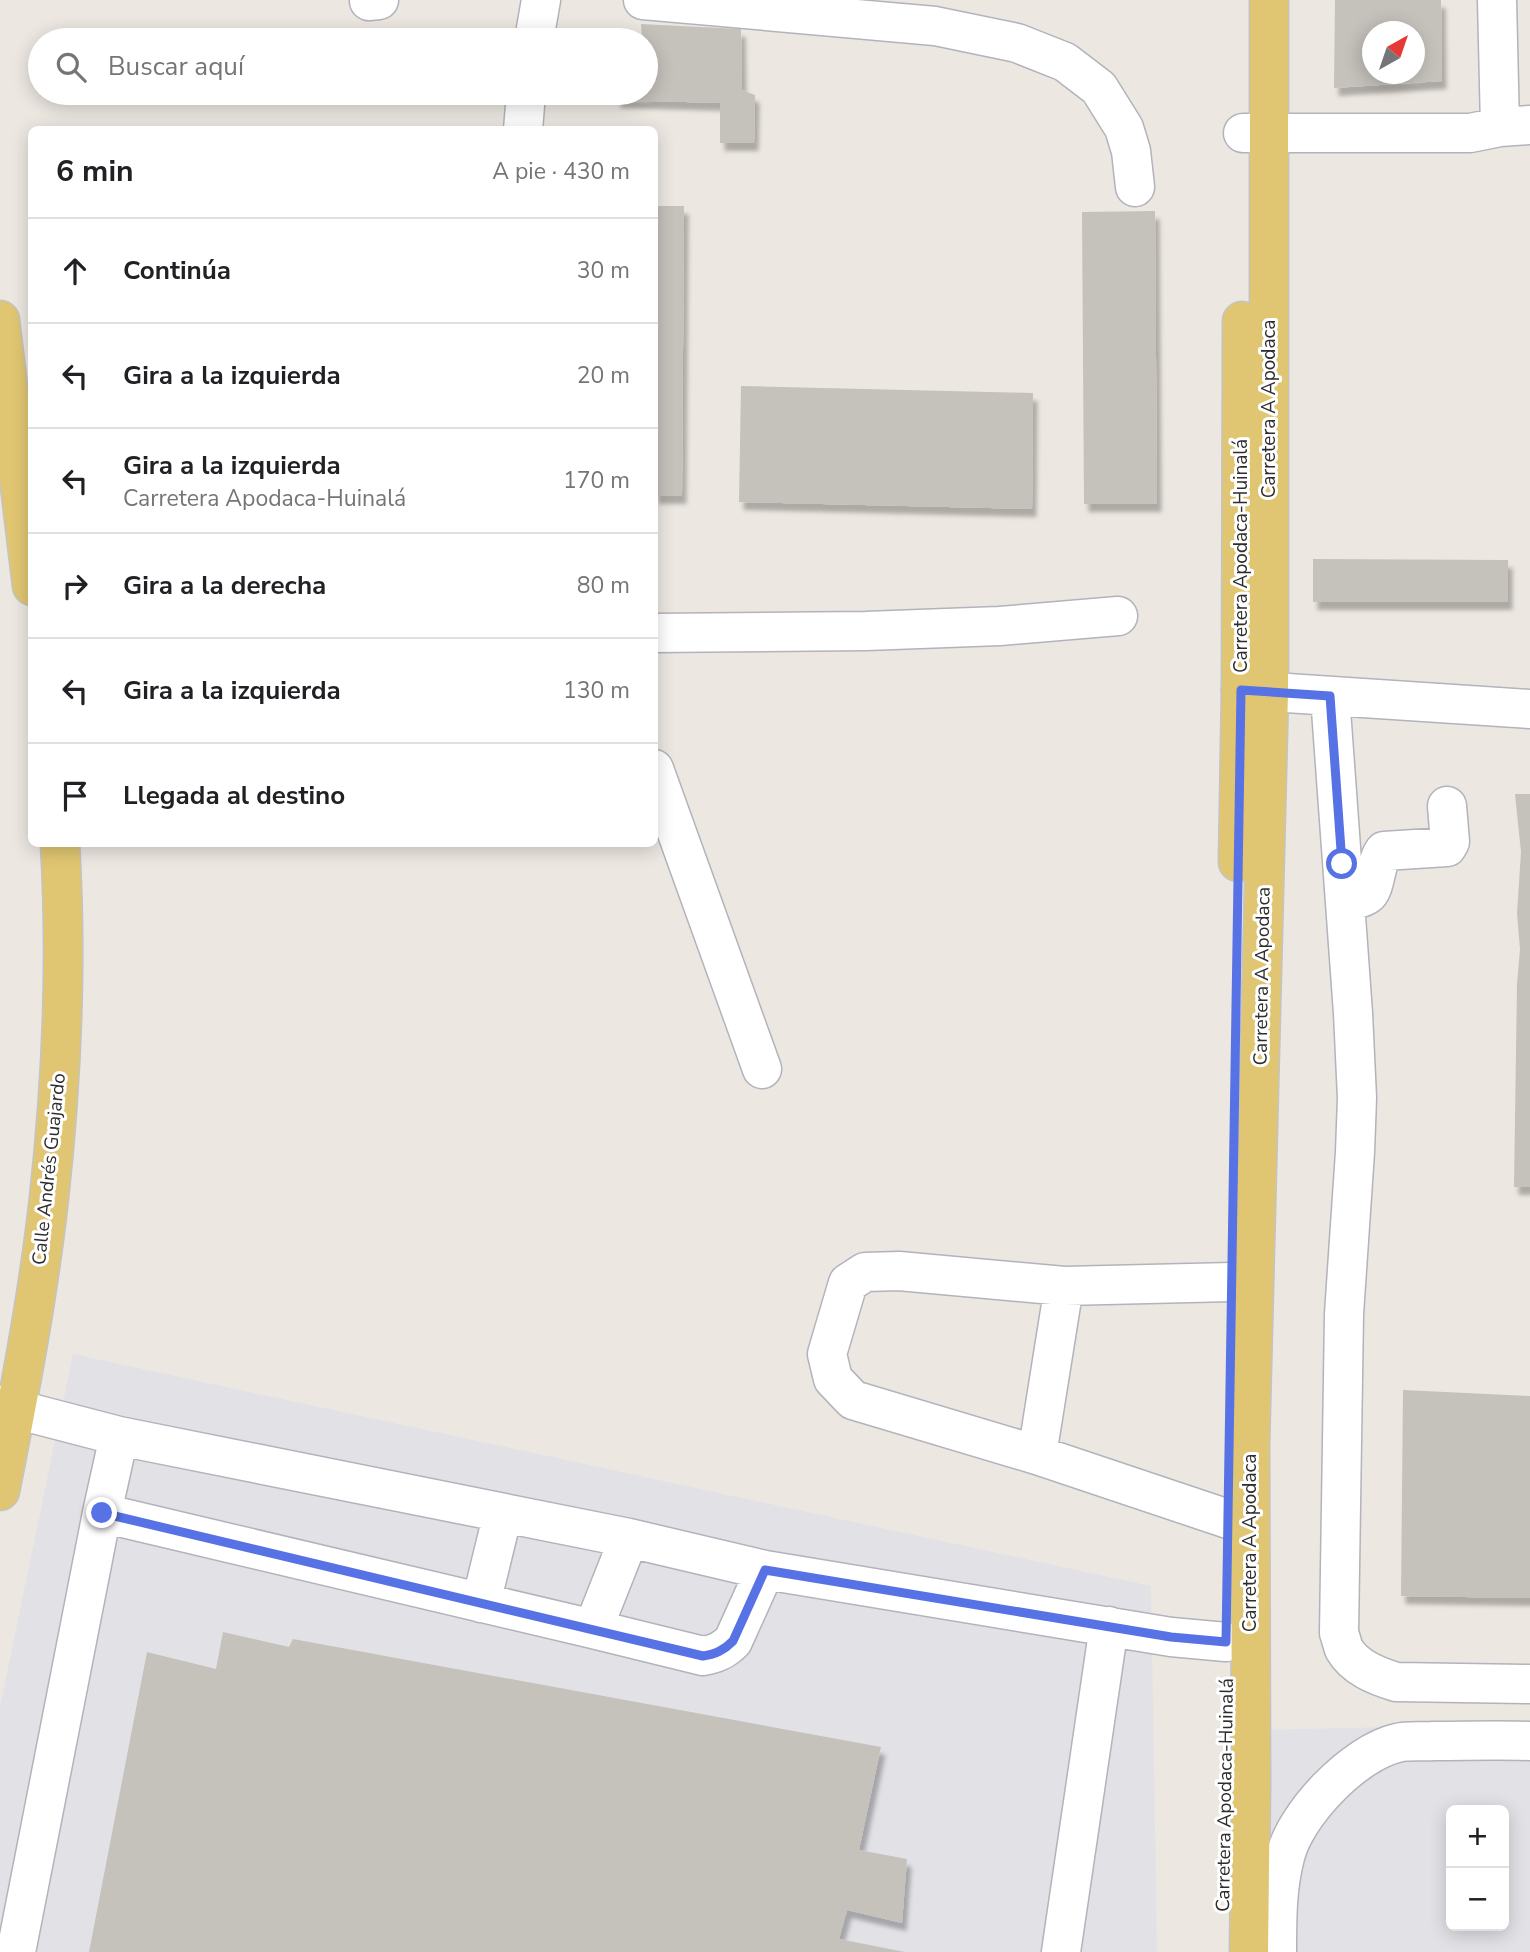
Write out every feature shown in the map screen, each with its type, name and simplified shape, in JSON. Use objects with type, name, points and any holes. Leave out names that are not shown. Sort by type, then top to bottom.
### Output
[{"type":"main road","name":"Carretera Apodaca-Huinalá","points":[[1223,1952],[1232,1282],[1255,691],[1256,133],[1246,0]]},
{"type":"main road","points":[[1256,133],[1269,0]]},
{"type":"main road","points":[[0,320],[3,375],[28,557]]},
{"type":"main road","name":"Carretera A Apodaca","points":[[1249,1952],[1255,691]]},
{"type":"main road","name":"Calle Andrés Guajardo","points":[[0,1491],[8,1407],[49,1201],[64,991],[60,847]]},
{"type":"lane","points":[[369,1],[379,0]]},
{"type":"lane","points":[[536,28],[541,0]]},
{"type":"lane","points":[[643,0],[935,26],[1017,43],[1065,62],[1099,88],[1124,128],[1131,151],[1135,187]]},
{"type":"lane","points":[[1256,133],[1471,133],[1515,126],[1497,0]]},
{"type":"lane","points":[[523,126],[525,105]]},
{"type":"lane","points":[[658,633],[866,631],[1000,626],[1118,616]]},
{"type":"lane","points":[[1255,691],[1530,709]]},
{"type":"lane","points":[[1330,696],[1357,1098],[1344,1314],[1339,1633],[1345,1650],[1359,1665],[1377,1676],[1396,1682],[1530,1684]]},
{"type":"lane","points":[[658,780],[762,1069]]},
{"type":"lane","points":[[1345,903],[1369,895],[1373,888],[1378,859],[1384,851],[1447,847],[1450,842],[1447,806]]},
{"type":"lane","points":[[1228,1519],[1037,1455],[853,1400],[833,1379],[827,1354],[848,1283],[865,1272],[899,1271],[1064,1286],[1232,1282]]},
{"type":"lane","points":[[1037,1455],[1064,1286]]},
{"type":"lane","points":[[8,1407],[118,1436],[629,1538],[765,1570],[1171,1637],[1226,1642]]},
{"type":"lane","points":[[16,1952],[118,1436]]},
{"type":"lane","points":[[102,1513],[703,1656],[713,1655],[733,1641],[765,1570]]},
{"type":"lane","points":[[481,1602],[503,1513]]},
{"type":"lane","points":[[593,1629],[629,1538]]},
{"type":"lane","points":[[1060,1952],[1109,1626]]},
{"type":"lane","points":[[1277,1952],[1279,1894],[1285,1854],[1302,1820],[1324,1791],[1351,1767],[1377,1750],[1398,1742],[1530,1741]]},
{"type":"shaded area","points":[[73,1354],[1151,1586],[1157,1952],[0,1952],[0,1707]]},
{"type":"shaded area","points":[[1530,1724],[1530,1952],[1261,1952],[1262,1730]]},
{"type":"building","points":[[1335,0],[1441,0],[1442,81],[1425,82],[1425,21],[1362,21],[1362,84],[1396,84],[1334,88]]},
{"type":"building","points":[[641,24],[741,29],[742,90],[755,95],[754,143],[720,143],[720,103],[658,101],[658,28],[641,28]]},
{"type":"building","points":[[658,206],[684,206],[682,496],[658,496]]},
{"type":"building","points":[[1155,211],[1157,504],[1084,504],[1082,212]]},
{"type":"building","points":[[741,386],[1033,393],[1032,509],[739,502]]},
{"type":"building","points":[[1313,559],[1508,560],[1508,602],[1313,602]]},
{"type":"building","points":[[1515,794],[1530,794],[1530,1187],[1514,1187],[1517,984],[1520,949],[1517,913],[1521,852]]},
{"type":"building","points":[[1403,1390],[1530,1396],[1530,1598],[1401,1596]]},
{"type":"building","points":[[223,1632],[289,1647],[293,1639],[881,1747],[859,1850],[907,1859],[902,1923],[847,1910],[839,1939],[905,1952],[89,1952],[147,1652],[216,1669]]},
{"type":"route","points":[[102,1513],[703,1656],[713,1655],[733,1641],[765,1570],[1171,1637],[1226,1642],[1241,690],[1330,696],[1342,864]]}]
